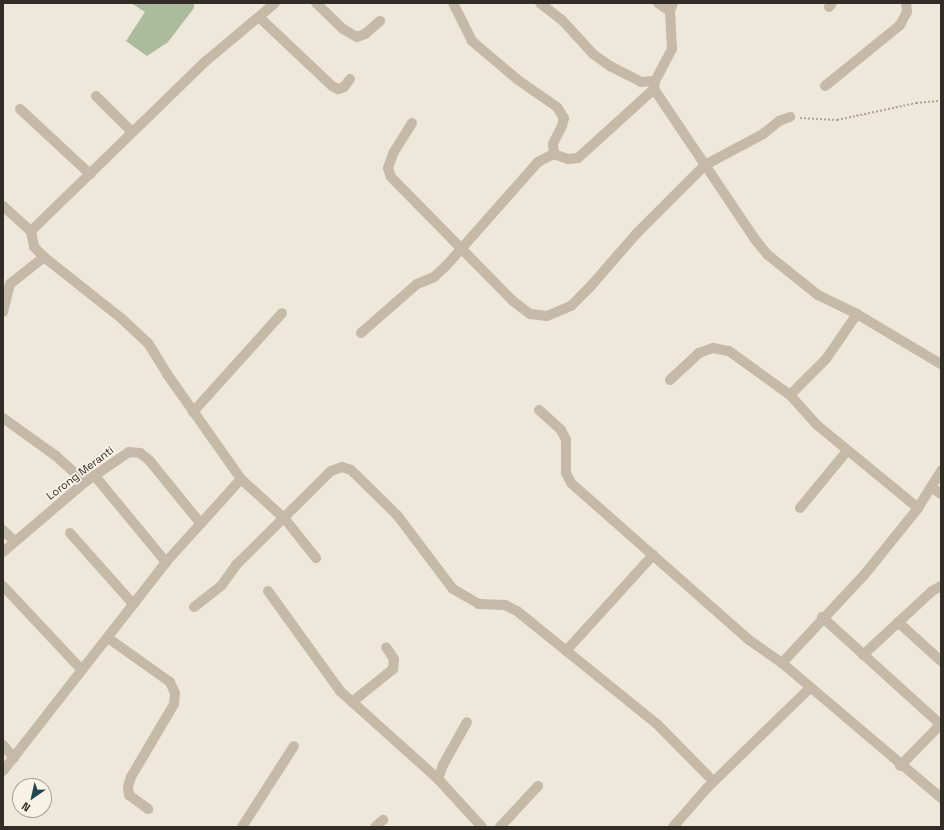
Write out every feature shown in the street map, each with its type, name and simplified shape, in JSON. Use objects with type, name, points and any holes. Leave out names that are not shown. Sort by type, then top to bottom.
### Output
[{"type":"street","points":[[31,231],[206,61],[275,3]]},
{"type":"street","points":[[316,3],[343,29],[357,37],[365,34],[380,21]]},
{"type":"street","points":[[453,3],[472,41],[518,80],[557,107],[564,118],[562,126],[553,144],[554,154]]},
{"type":"street","points":[[540,3],[562,20],[593,54],[610,66],[641,82],[654,85],[705,165],[768,255],[818,295],[857,314],[941,364]]},
{"type":"street","points":[[360,333],[417,284],[434,277],[463,250],[494,210],[538,162],[554,154],[568,159],[582,155],[654,85],[672,48],[671,7],[658,3]]},
{"type":"street","points":[[825,86],[900,25],[907,12],[906,3]]},
{"type":"street","points":[[259,17],[332,86],[338,89],[344,86],[350,79]]},
{"type":"street","points":[[96,96],[132,132]]},
{"type":"street","points":[[20,109],[90,174]]},
{"type":"street","points":[[412,123],[393,154],[388,168],[391,177],[496,284],[530,314],[547,316],[571,306],[590,288],[637,233],[705,165],[763,134],[779,121],[790,117]]},
{"type":"street","points":[[3,206],[31,231],[34,247],[44,257],[121,318],[148,343],[193,412],[241,479],[284,519],[316,558]]},
{"type":"street","points":[[3,312],[10,284],[44,257]]},
{"type":"street","points":[[193,412],[282,313]]},
{"type":"street","points":[[790,395],[826,359],[857,314]]},
{"type":"street","points":[[670,380],[699,353],[713,348],[729,351],[790,395],[817,425],[918,508]]},
{"type":"street","points":[[539,410],[561,430],[566,440],[566,473],[571,483],[749,640],[782,663],[900,766],[941,798]]},
{"type":"street","points":[[3,418],[89,479],[166,562]]},
{"type":"street","points":[[800,508],[847,451]]},
{"type":"street","name":"Lorong Meranti","points":[[3,552],[14,541],[89,479],[129,452],[140,453],[149,460],[201,524]]},
{"type":"street","points":[[194,607],[221,586],[236,565],[284,519],[304,495],[331,470],[342,467],[351,470],[397,515],[453,589],[479,604],[505,605],[658,724],[713,782]]},
{"type":"street","points":[[782,663],[822,617],[865,574],[918,508],[941,471]]},
{"type":"street","points":[[3,771],[166,562],[241,479]]},
{"type":"street","points":[[931,487],[941,494]]},
{"type":"street","points":[[3,530],[14,541]]},
{"type":"street","points":[[70,533],[133,604]]},
{"type":"street","points":[[566,651],[653,555]]},
{"type":"street","points":[[3,586],[82,670]]},
{"type":"street","points":[[863,655],[932,591],[941,586]]},
{"type":"street","points":[[268,591],[340,691],[438,779],[482,827]]},
{"type":"street","points":[[822,617],[941,724],[900,766]]},
{"type":"street","points":[[898,622],[941,662]]},
{"type":"street","points":[[108,638],[170,682],[175,693],[174,704],[131,777],[128,787],[129,795],[148,809]]},
{"type":"street","points":[[352,702],[393,669],[394,659],[386,647]]},
{"type":"street","points":[[673,827],[713,782],[810,688]]},
{"type":"street","points":[[438,779],[443,765],[468,722]]},
{"type":"street","points":[[3,745],[14,758]]},
{"type":"street","points":[[242,827],[294,746]]},
{"type":"street","points":[[500,827],[538,786]]},
{"type":"street","points":[[375,827],[383,820]]},
{"type":"path","points":[[790,117],[837,120],[916,103],[941,101]]},
{"type":"green space","points":[[131,3],[194,3],[194,8],[168,42],[147,56],[126,41],[145,12]]}]
